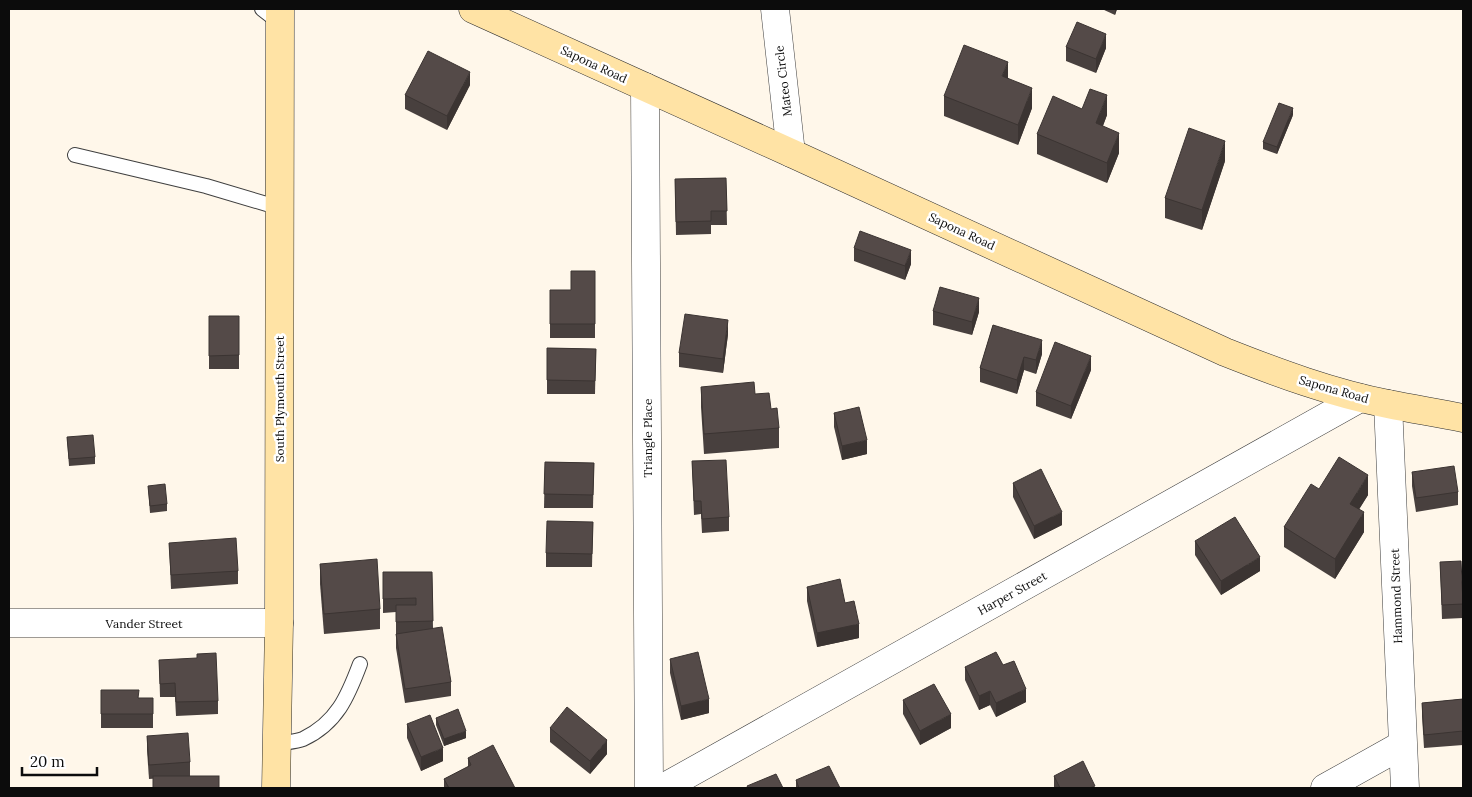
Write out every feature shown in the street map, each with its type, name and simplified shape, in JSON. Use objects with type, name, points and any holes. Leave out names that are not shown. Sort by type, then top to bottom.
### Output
[{"type":"street","name":"Sapona Road","points":[[473,9],[1225,352],[1274,371],[1360,398],[1463,418]]},
{"type":"street","name":"Mateo Circle","points":[[775,9],[791,153]]},
{"type":"street","name":"South Plymouth Street","points":[[274,14],[280,208],[279,623],[276,788]]},
{"type":"street","name":"Triangle Place","points":[[645,87],[649,788]]},
{"type":"street","name":"Harper Street","points":[[663,788],[1360,398]]},
{"type":"street","name":"Hammond Street","points":[[1388,404],[1405,788]]},
{"type":"street","name":"Vander Street","points":[[9,623],[279,623]]},
{"type":"street","points":[[1325,788],[1402,745]]},
{"type":"lane","points":[[75,155],[206,186],[280,208]]},
{"type":"lane","points":[[276,744],[302,740],[322,728],[345,701],[360,664]]},
{"type":"building","points":[[1077,22],[1106,34],[1096,59],[1066,47]]},
{"type":"building","points":[[964,45],[1008,62],[1002,76],[1032,88],[1018,125],[944,96]]},
{"type":"building","points":[[428,51],[470,72],[447,116],[405,95]]},
{"type":"building","points":[[1090,89],[1107,95],[1096,123],[1119,133],[1107,163],[1037,134],[1053,96],[1082,109]]},
{"type":"building","points":[[1279,103],[1293,108],[1277,147],[1263,142]]},
{"type":"building","points":[[1189,128],[1225,141],[1202,210],[1165,198]]},
{"type":"building","points":[[726,178],[727,211],[711,211],[711,221],[676,222],[675,179]]},
{"type":"building","points":[[860,231],[911,250],[905,266],[854,248]]},
{"type":"building","points":[[571,271],[595,271],[595,324],[550,324],[550,290],[571,290]]},
{"type":"building","points":[[940,287],[979,298],[972,322],[933,311]]},
{"type":"building","points":[[685,314],[728,320],[723,359],[679,353]]},
{"type":"building","points":[[209,316],[239,316],[239,355],[209,356]]},
{"type":"building","points":[[993,325],[1042,340],[1036,360],[1024,357],[1017,380],[980,368]]},
{"type":"building","points":[[1055,342],[1091,356],[1071,406],[1036,392]]},
{"type":"building","points":[[547,348],[596,349],[595,381],[547,380]]},
{"type":"building","points":[[754,382],[755,394],[769,393],[771,409],[777,408],[779,428],[704,434],[701,387]]},
{"type":"building","points":[[859,407],[867,440],[842,446],[834,413]]},
{"type":"building","points":[[93,435],[95,457],[69,459],[67,437]]},
{"type":"building","points":[[1339,457],[1368,475],[1350,504],[1364,512],[1335,559],[1284,527],[1311,484],[1319,489]]},
{"type":"building","points":[[726,460],[729,517],[702,519],[701,501],[694,501],[692,461]]},
{"type":"building","points":[[545,462],[594,463],[593,495],[544,494]]},
{"type":"building","points":[[1454,466],[1458,492],[1416,498],[1412,472]]},
{"type":"building","points":[[1041,469],[1062,512],[1034,526],[1013,483]]},
{"type":"building","points":[[165,484],[167,504],[150,506],[148,486]]},
{"type":"building","points":[[1235,517],[1260,557],[1221,581],[1195,541]]},
{"type":"building","points":[[547,521],[593,522],[592,554],[546,553]]},
{"type":"building","points":[[236,538],[238,571],[171,575],[169,543]]},
{"type":"building","points":[[377,559],[380,609],[324,614],[320,564]]},
{"type":"building","points":[[1461,561],[1463,604],[1442,605],[1440,562]]},
{"type":"building","points":[[383,572],[432,572],[433,621],[396,622],[396,605],[416,605],[416,598],[383,599]]},
{"type":"building","points":[[840,579],[845,603],[854,601],[859,624],[817,633],[807,587]]},
{"type":"building","points":[[442,627],[451,682],[405,689],[396,634]]},
{"type":"building","points":[[698,652],[709,699],[681,706],[670,659]]},
{"type":"building","points":[[996,652],[1003,665],[1014,661],[1026,689],[996,703],[990,691],[979,696],[965,667]]},
{"type":"building","points":[[216,653],[218,701],[176,702],[175,683],[160,684],[159,660],[197,658],[197,654]]},
{"type":"building","points":[[934,684],[951,714],[920,731],[903,700]]},
{"type":"building","points":[[101,690],[139,690],[138,698],[153,698],[153,714],[101,714]]},
{"type":"building","points":[[1463,699],[1463,731],[1424,735],[1422,703]]},
{"type":"building","points":[[567,707],[607,740],[590,761],[550,728]]},
{"type":"building","points":[[458,709],[466,731],[444,739],[436,718]]},
{"type":"building","points":[[430,715],[443,748],[421,757],[407,724]]},
{"type":"building","points":[[188,733],[190,762],[149,765],[147,736]]},
{"type":"building","points":[[493,745],[515,788],[449,788],[444,779],[471,765],[468,758]]},
{"type":"building","points":[[1083,761],[1095,786],[1090,788],[1060,788],[1054,776]]},
{"type":"building","points":[[829,766],[840,788],[799,788],[796,780]]},
{"type":"building","points":[[776,774],[783,788],[748,788],[747,786]]},
{"type":"building","points":[[153,776],[219,776],[219,788],[153,788]]}]
